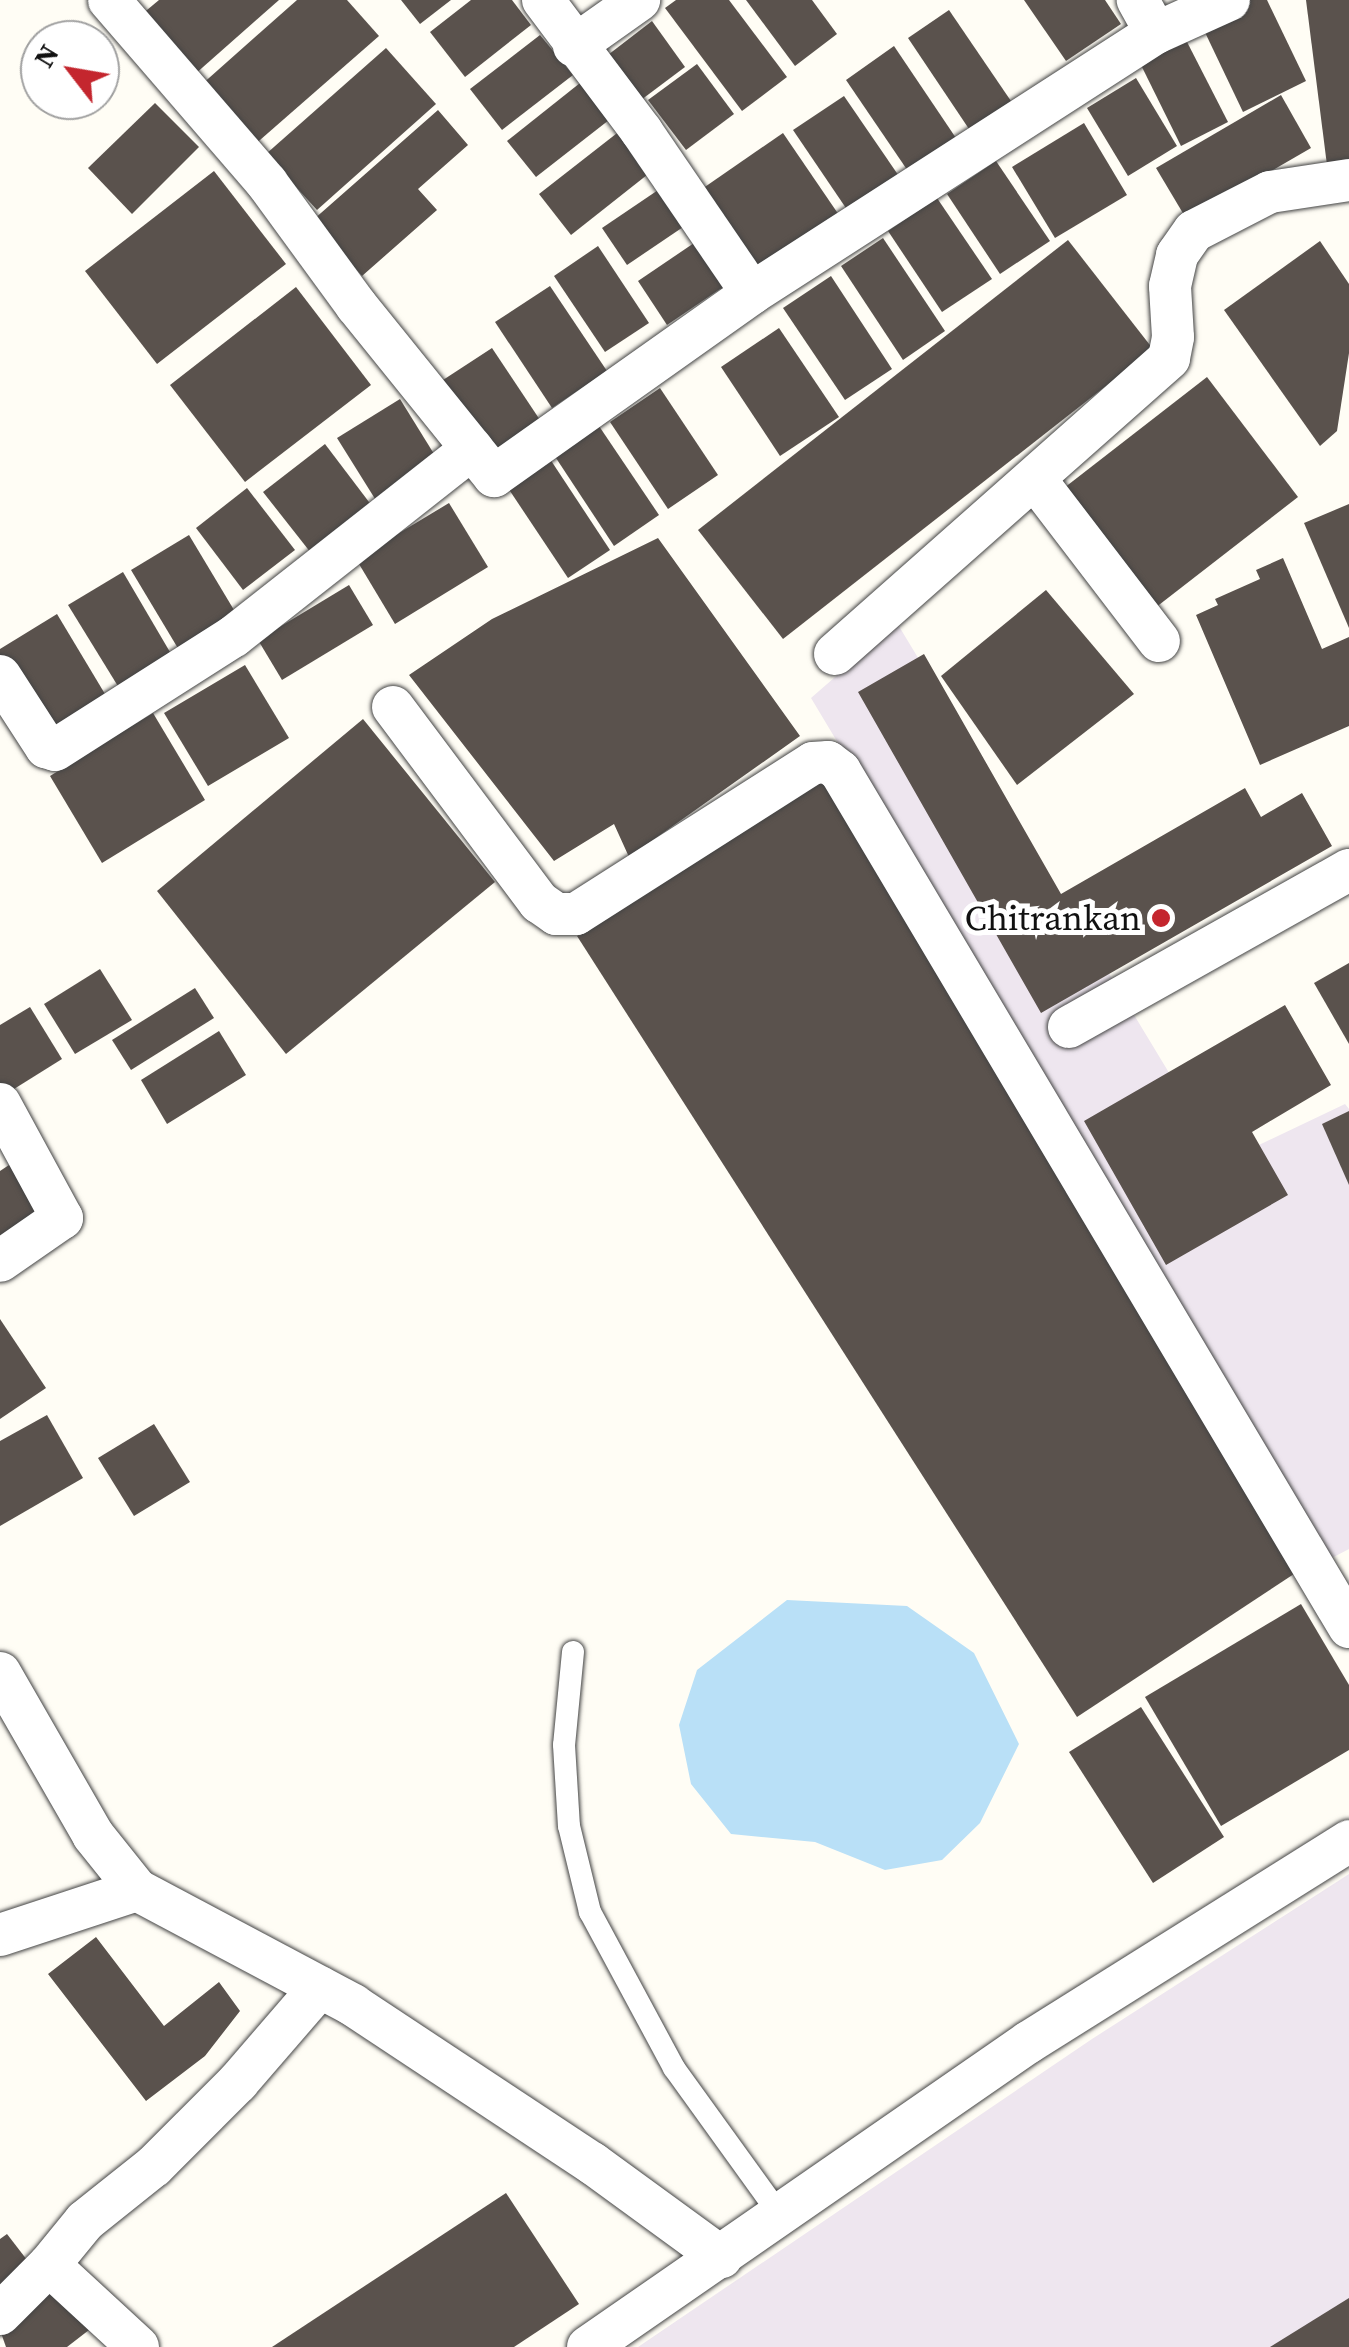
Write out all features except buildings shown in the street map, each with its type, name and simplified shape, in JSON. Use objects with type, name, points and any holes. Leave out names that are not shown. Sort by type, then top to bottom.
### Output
[{"type":"street","points":[[109,0],[267,183],[356,305],[494,476],[1147,17],[1229,0]]},
{"type":"street","points":[[544,0],[574,46],[642,132],[752,292]]},
{"type":"street","points":[[574,46],[639,0]]},
{"type":"street","points":[[834,654],[1168,358],[1174,337],[1170,286],[1177,255],[1194,231],[1270,192],[1349,180]]},
{"type":"street","points":[[0,676],[46,747],[50,752],[56,750],[234,636],[472,450]]},
{"type":"street","points":[[1035,479],[1159,642]]},
{"type":"street","points":[[393,707],[539,902],[556,914],[576,914],[813,763],[828,762],[840,771],[1349,1627]]},
{"type":"street","points":[[1069,1026],[1349,870]]},
{"type":"street","points":[[0,1104],[62,1218],[0,1261]]},
{"type":"street","points":[[0,1673],[93,1835],[138,1890],[320,1987],[592,2162],[721,2257]]},
{"type":"street","points":[[588,2347],[1029,2042],[1349,1841]]},
{"type":"street","points":[[0,1935],[138,1890]]},
{"type":"street","points":[[0,2314],[49,2265],[85,2221],[154,2166],[238,2082],[320,1987]]},
{"type":"street","points":[[49,2265],[138,2347]]},
{"type":"lane","points":[[573,1652],[564,1762],[569,1826],[590,1912],[674,2068],[780,2215]]},
{"type":"shaded area","points":[[897,623],[1223,1162],[1345,1104],[1349,1109],[1349,1549],[1328,1560],[811,698]]},
{"type":"shaded area","points":[[1349,1874],[1349,2347],[638,2347],[1092,2039]]},
{"type":"water","points":[[787,1600],[907,1606],[974,1653],[1019,1744],[980,1823],[942,1860],[885,1870],[815,1842],[731,1834],[691,1784],[679,1725],[697,1670]]},
{"type":"place","name":"Chitrankan","points":[[1161,918]]}]
